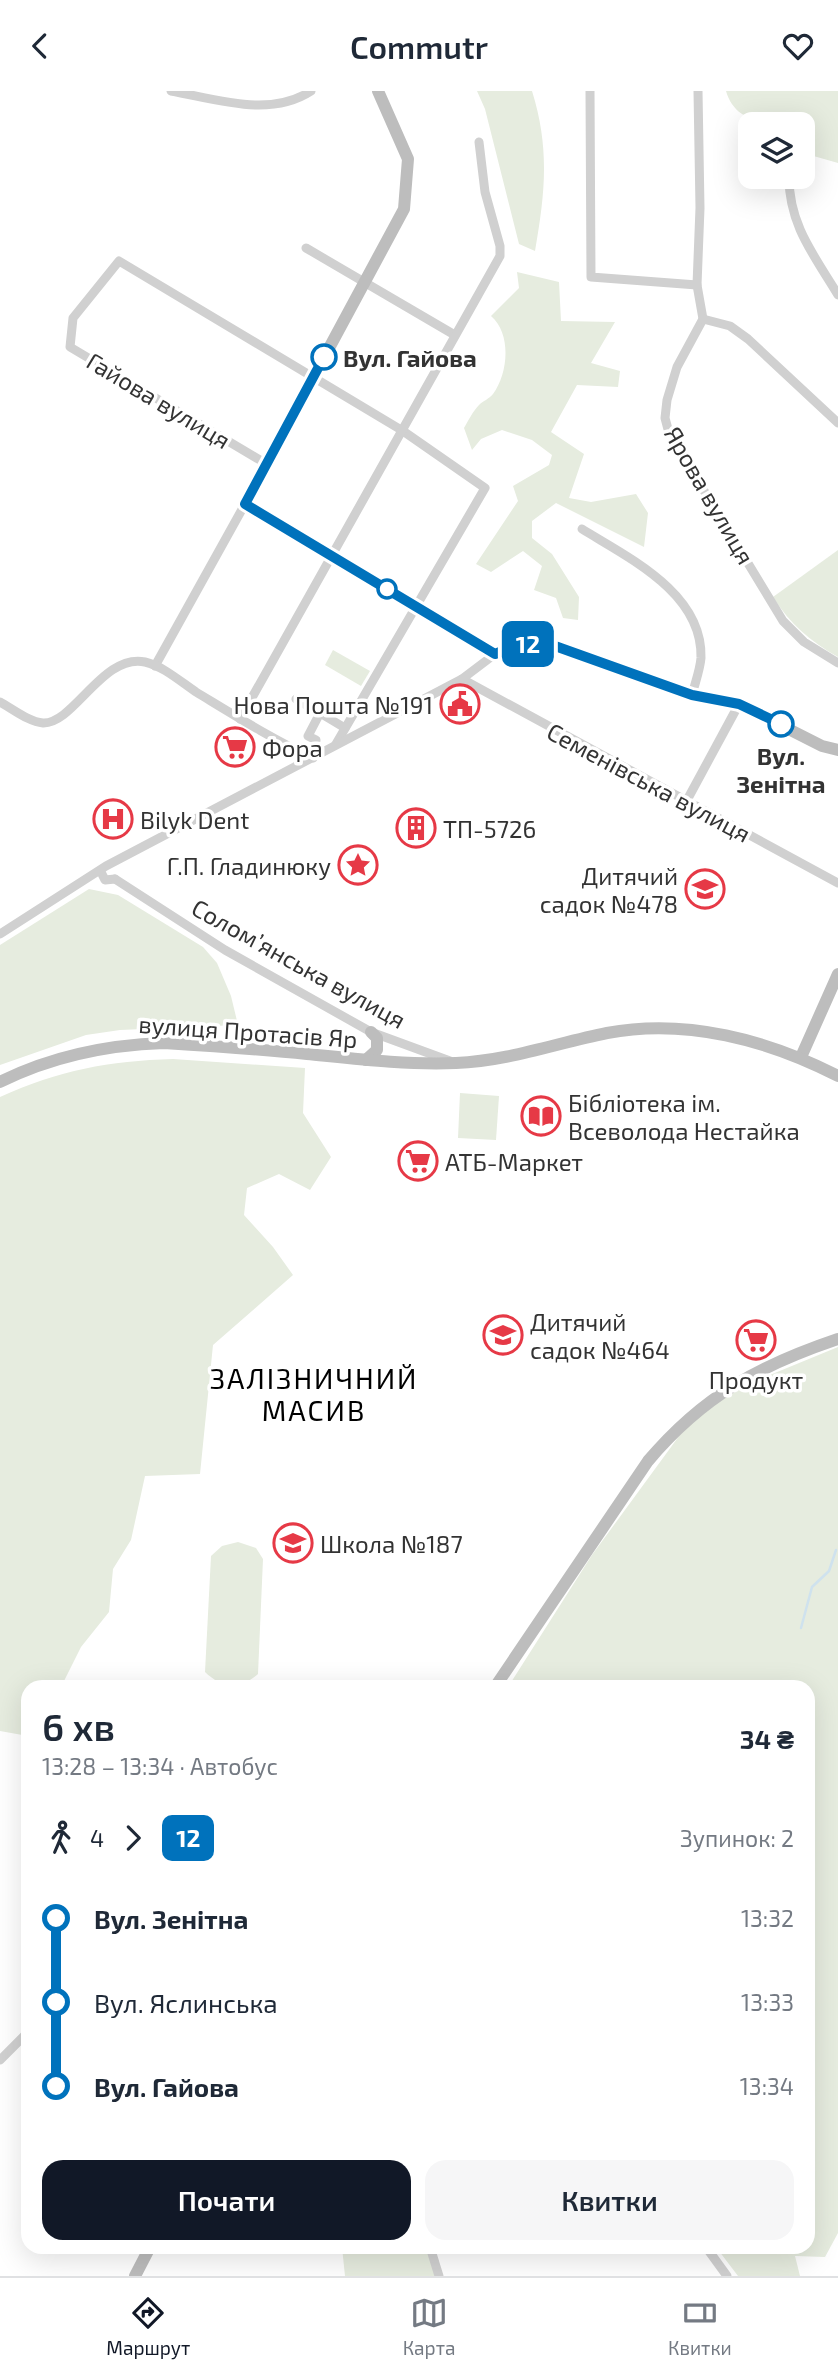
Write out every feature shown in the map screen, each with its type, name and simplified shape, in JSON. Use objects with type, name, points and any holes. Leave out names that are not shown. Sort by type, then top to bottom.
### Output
[{"type":"street","points":[[171,91],[216,95],[255,106],[294,102],[311,91]]},
{"type":"street","points":[[590,91],[591,278],[697,285]]},
{"type":"street","points":[[698,91],[700,208],[697,285],[703,319],[730,326],[748,339],[838,423]]},
{"type":"street","points":[[155,666],[404,209],[409,179],[405,150],[378,92]]},
{"type":"street","points":[[240,719],[403,431],[453,334],[500,256],[500,246],[485,192],[479,142]]},
{"type":"street","points":[[789,189],[790,209],[796,223],[838,295]]},
{"type":"street","points":[[306,248],[453,334]]},
{"type":"street","name":"Гайова вулиця","points":[[265,463],[70,348],[73,319],[119,261],[313,377]]},
{"type":"street","name":"Ярова вулиця","points":[[703,319],[677,367],[670,389],[666,418],[669,433],[783,621],[804,642],[838,663]]},
{"type":"street","points":[[313,377],[403,431],[485,488],[336,744]]},
{"type":"street","points":[[245,504],[495,654]]},
{"type":"street","points":[[582,529],[662,582],[681,601],[698,630],[701,659],[692,695]]},
{"type":"street","points":[[0,934],[106,866],[462,679],[495,654],[517,645],[555,646],[692,695],[739,704],[822,746],[838,750]]},
{"type":"street","points":[[0,702],[37,722],[49,722],[60,716],[110,672],[127,662],[147,662],[240,719],[313,758]]},
{"type":"street","name":"Семенівська вулиця","points":[[462,679],[838,883]]},
{"type":"street","points":[[296,699],[345,728]]},
{"type":"street","points":[[686,802],[739,704]]},
{"type":"street","points":[[313,758],[316,740],[308,736],[320,713]]},
{"type":"street","points":[[101,871],[105,880],[115,879],[117,871],[111,865]]},
{"type":"street","name":"Соломʼянська вулиця","points":[[115,879],[225,950],[371,1032],[458,1063],[497,1059],[606,1033],[648,1028],[705,1031],[801,1057],[838,1076]]},
{"type":"street","points":[[801,1057],[838,974]]},
{"type":"street","points":[[366,1060],[377,1050],[377,1038],[371,1032]]},
{"type":"street","name":"вулиця Протасів Яр","points":[[0,1082],[69,1055],[124,1045],[225,1047],[366,1060],[458,1063]]},
{"type":"street","points":[[500,1680],[648,1461],[668,1438],[700,1408],[742,1378],[797,1353],[838,1339]]},
{"type":"street","points":[[0,2060],[21,2039]]},
{"type":"street","points":[[135,2276],[146,2254]]},
{"type":"street","points":[[432,2254],[439,2276]]},
{"type":"street","points":[[711,2254],[727,2276]]},
{"type":"shaded area","points":[[477,91],[532,91],[541,132],[544,171],[535,251],[519,244],[485,109]]},
{"type":"shaded area","points":[[726,91],[838,91],[838,163],[815,156],[815,112],[740,112]]},
{"type":"shaded area","points":[[517,272],[559,282],[561,321],[615,322],[591,363],[620,371],[618,387],[577,385],[551,432],[584,454],[569,498],[591,502],[636,494],[648,513],[644,547],[556,503],[532,521],[532,538],[552,554],[579,597],[578,620],[563,618],[556,598],[534,590],[542,566],[523,551],[491,572],[476,564],[518,501],[513,486],[549,465],[552,455],[532,440],[502,430],[481,439],[472,450],[464,428],[477,407],[493,394],[502,376],[505,343],[498,324],[491,316],[519,288]]},
{"type":"shaded area","points":[[838,550],[838,657],[802,631],[773,597]]},
{"type":"shaded area","points":[[333,650],[370,671],[361,686],[325,665]]},
{"type":"shaded area","points":[[89,889],[118,895],[203,947],[217,963],[231,996],[238,1025],[120,1030],[86,1035],[0,1065],[0,945]]},
{"type":"shaded area","points":[[173,1059],[305,1068],[303,1113],[331,1157],[310,1190],[279,1174],[247,1188],[244,1215],[273,1247],[293,1275],[213,1345],[200,1474],[145,1476],[131,1540],[113,1569],[109,1612],[81,1647],[64,1680],[21,1680],[21,1735],[0,1731],[0,1097],[64,1074],[127,1062]]},
{"type":"shaded area","points":[[460,1093],[499,1096],[496,1140],[458,1138]]},
{"type":"shaded area","points":[[838,1347],[838,2233],[825,2257],[795,2256],[800,2276],[738,2276],[721,2254],[815,2254],[815,1680],[512,1680],[592,1555],[682,1432],[712,1406],[748,1384]]},
{"type":"shaded area","points":[[238,1542],[256,1548],[263,1559],[258,1674],[249,1680],[215,1680],[205,1672],[211,1556],[222,1546]]},
{"type":"shaded area","points":[[343,2254],[432,2254],[439,2276],[345,2276]]},
{"type":"waterway","points":[[801,1628],[812,1587],[829,1571],[836,1550]]},
{"type":"bus line","name":"12","points":[[324,357],[245,504],[495,654],[517,645],[535,643],[555,646],[692,695],[739,704],[781,724]]},
{"type":"place","name":"Вул. Гайова","points":[[324,357]]},
{"type":"place","name":"Нова Пошта №191","points":[[460,704]]},
{"type":"place","name":"Вул. Зенітна","points":[[781,724]]},
{"type":"place","name":"Фора","points":[[235,747]]},
{"type":"place","name":"Bilyk Dent","points":[[113,819]]},
{"type":"place","name":"ТП-5726","points":[[416,828]]},
{"type":"place","name":"Г.П. Гладинюку","points":[[358,865]]},
{"type":"place","name":"Дитячий садок №478","points":[[705,889]]},
{"type":"place","name":"Бібліотека ім. Всеволода Нестайка","points":[[541,1116]]},
{"type":"place","name":"АТБ-Маркет","points":[[418,1161]]},
{"type":"place","name":"Дитячий садок №464","points":[[503,1335]]},
{"type":"place","name":"Продукт","points":[[756,1340]]},
{"type":"place","name":"Школа №187","points":[[293,1543]]},
{"type":"district","name":"ЗАЛІЗНИЧНИЙ МАСИВ","points":[[314,1394]]}]
